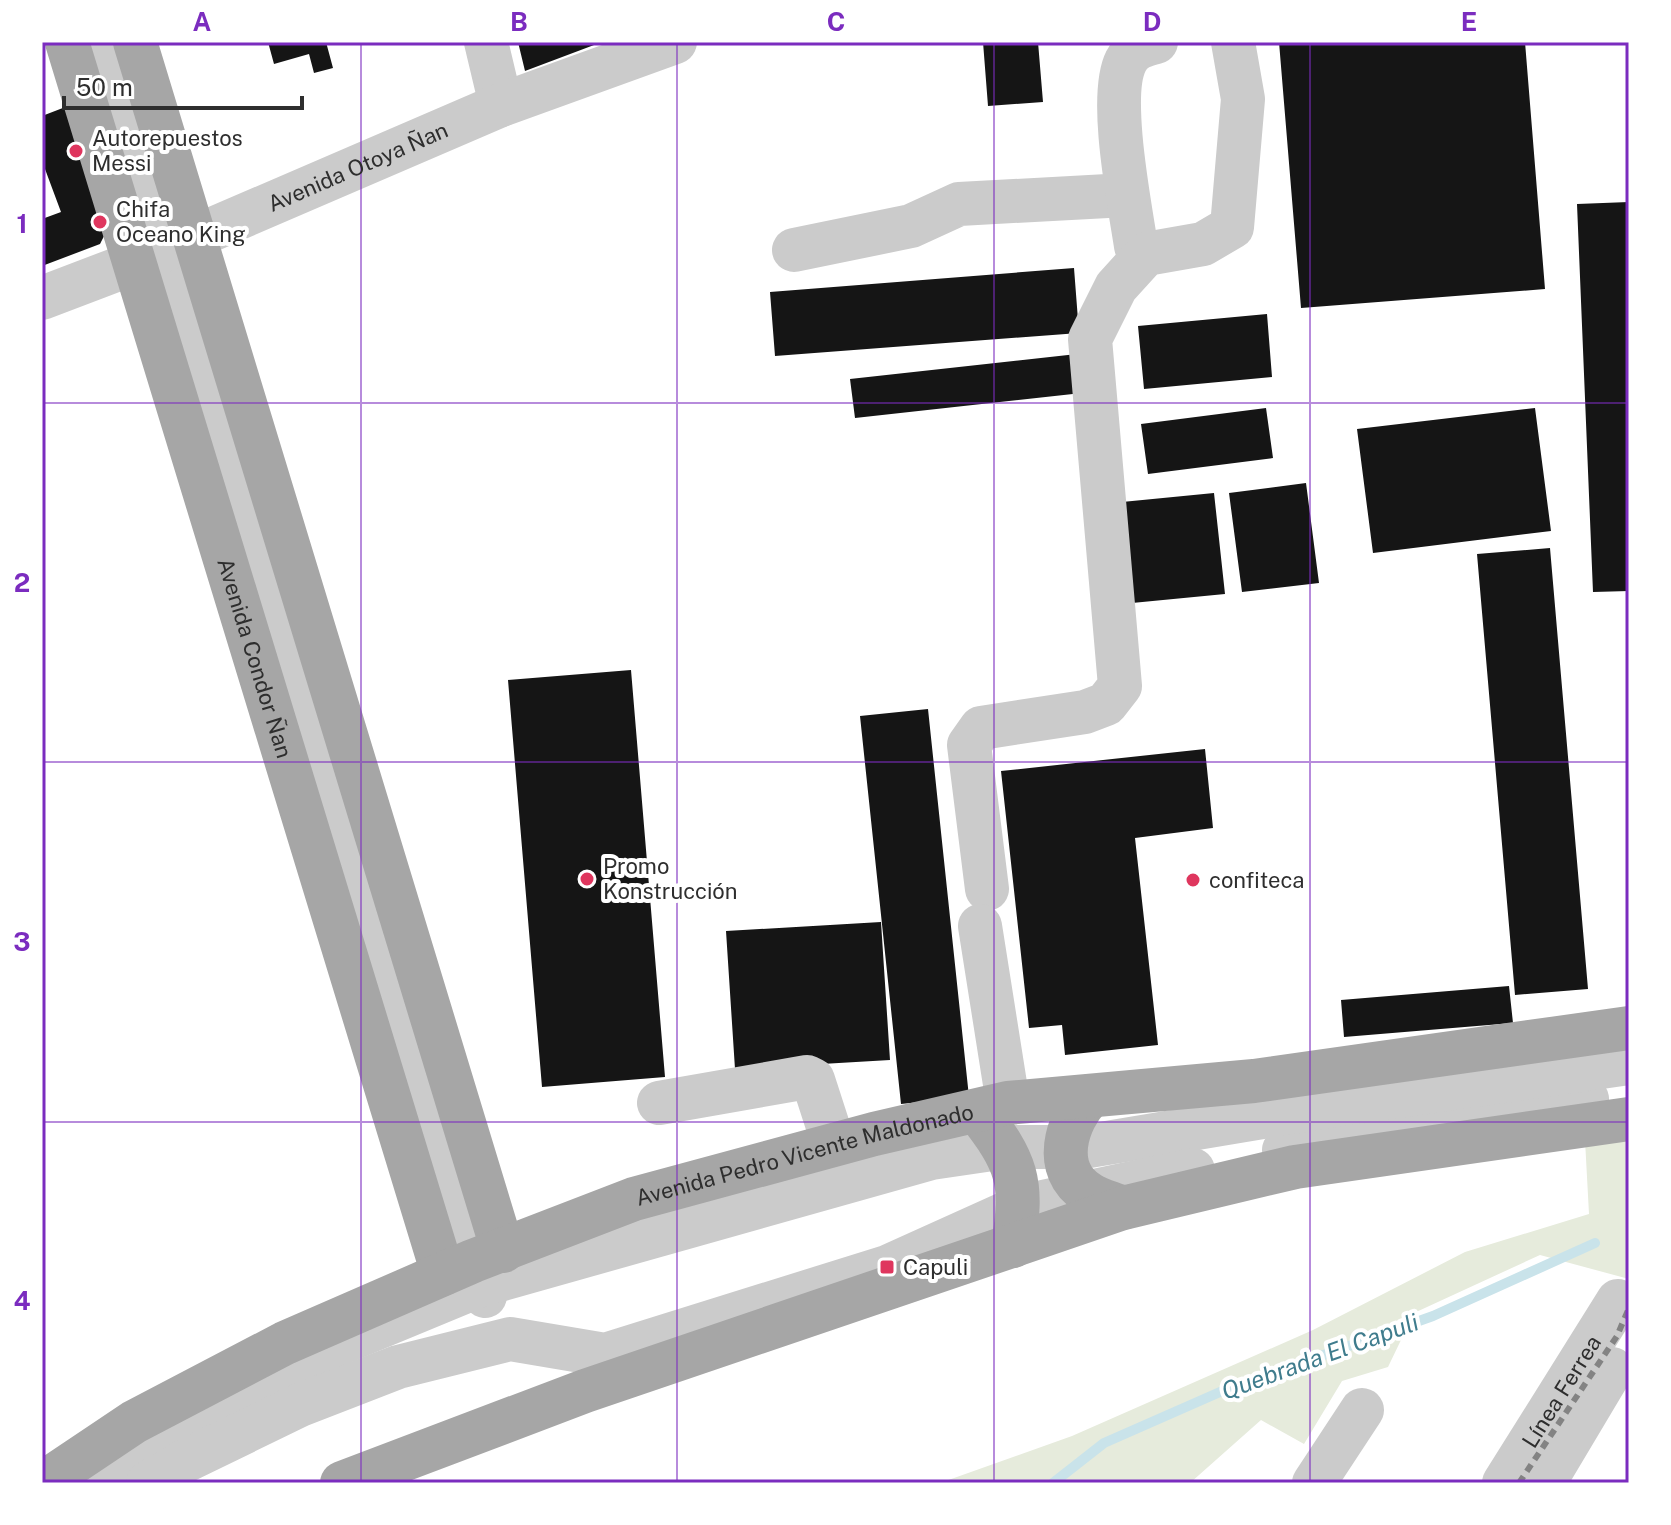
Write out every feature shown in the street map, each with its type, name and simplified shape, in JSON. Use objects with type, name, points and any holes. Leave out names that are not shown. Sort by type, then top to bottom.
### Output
[{"type":"main road","name":"Avenida Condor Ñan","points":[[67,42],[161,251],[475,1268]]},
{"type":"main road","name":"Avenida Condor Ñan","points":[[135,42],[161,251],[475,1268]]},
{"type":"main road","name":"Avenida Pedro Vicente Maldonado","points":[[43,1483],[147,1415],[285,1343],[475,1268],[634,1199],[834,1145],[993,1107],[1254,1081],[1629,1028]]},
{"type":"main road","points":[[1090,1096],[1076,1110],[1067,1128],[1065,1149],[1076,1180],[1105,1200]]},
{"type":"main road","points":[[993,1107],[1016,1177],[1016,1226]]},
{"type":"main road","points":[[342,1483],[1016,1226],[1105,1200],[1295,1167],[1629,1119]]},
{"type":"street","points":[[96,42],[161,251]]},
{"type":"street","points":[[486,42],[501,105]]},
{"type":"street","name":"Avenida Otoya Ñan","points":[[42,298],[161,251],[501,105],[675,42]]},
{"type":"street","points":[[1146,254],[1136,246],[1126,195],[1119,84],[1126,61],[1139,46],[1156,42]]},
{"type":"street","points":[[993,1107],[983,907],[969,745],[981,728],[1085,712],[1106,704],[1120,686],[1090,339],[1116,287],[1146,254],[1203,244],[1232,227],[1243,99],[1233,42]]},
{"type":"street","points":[[794,250],[911,226],[959,204],[1126,195]]},
{"type":"street","points":[[86,1483],[278,1369],[475,1268],[931,1158],[1006,1147],[1065,1149],[1322,1107],[1629,1063]]},
{"type":"street","points":[[659,1103],[807,1077],[813,1080],[834,1145]]},
{"type":"street","points":[[1105,1200],[1326,1141],[1629,1092]]},
{"type":"street","points":[[148,1483],[185,1461],[300,1405],[398,1367],[510,1339],[605,1355],[1016,1226]]},
{"type":"street","points":[[475,1268],[498,1326],[510,1339]]},
{"type":"street","name":"Línea Ferrea","points":[[1504,1483],[1618,1301]]},
{"type":"street","name":"Línea Ferrea","points":[[1544,1483],[1612,1369]]},
{"type":"street","points":[[1314,1483],[1362,1410]]},
{"type":"shaded area","points":[[1629,1133],[1629,1279],[1540,1255],[1414,1313],[1388,1367],[1342,1381],[1304,1444],[1261,1420],[1190,1483],[940,1483],[1072,1436],[1313,1330],[1465,1252],[1589,1214],[1585,1140]]},
{"type":"building","points":[[268,42],[326,42],[333,68],[314,73],[309,54],[274,64]]},
{"type":"building","points":[[518,42],[602,42],[525,71]]},
{"type":"building","points":[[983,42],[1038,42],[1043,102],[988,106]]},
{"type":"building","points":[[1279,42],[1525,42],[1545,289],[1301,308]]},
{"type":"building","points":[[68,106],[106,232],[100,244],[42,266],[42,219],[61,212],[42,161],[42,116]]},
{"type":"building","points":[[1629,202],[1629,591],[1593,592],[1577,204]]},
{"type":"building","points":[[1074,268],[1079,333],[775,356],[770,292]]},
{"type":"building","points":[[1267,314],[1272,377],[1144,389],[1138,326]]},
{"type":"building","points":[[1086,353],[1091,392],[855,418],[850,379]]},
{"type":"building","points":[[1266,408],[1273,458],[1148,474],[1141,424]]},
{"type":"building","points":[[1535,408],[1551,531],[1373,553],[1357,429]]},
{"type":"building","points":[[1306,483],[1319,583],[1242,592],[1229,493]]},
{"type":"building","points":[[1214,493],[1225,594],[1132,603],[1122,502]]},
{"type":"building","points":[[1550,548],[1588,989],[1515,995],[1477,554]]},
{"type":"building","name":"Promo Konstrucción","points":[[631,670],[665,1077],[542,1087],[508,680]]},
{"type":"building","points":[[928,709],[969,1097],[901,1104],[860,716]]},
{"type":"building","points":[[1205,749],[1213,828],[1135,838],[1158,1045],[1065,1055],[1062,1025],[1029,1028],[1001,771]]},
{"type":"building","points":[[881,922],[890,1060],[735,1069],[726,931]]},
{"type":"building","points":[[1509,986],[1513,1023],[1344,1037],[1341,1000]]},
{"type":"waterway","name":"Quebrada El Capuli","points":[[1053,1483],[1104,1443],[1220,1392],[1433,1316],[1595,1243]]},
{"type":"railway","points":[[1519,1483],[1617,1336],[1629,1308]]},
{"type":"place","name":"Autorepuestos Messi","points":[[76,151]]},
{"type":"place","name":"Chifa Oceano King","points":[[100,222]]},
{"type":"place","name":"Promo Konstrucción","points":[[587,879]]},
{"type":"place","name":"confiteca","points":[[1193,880]]},
{"type":"place","name":"Capuli","points":[[887,1267]]}]
